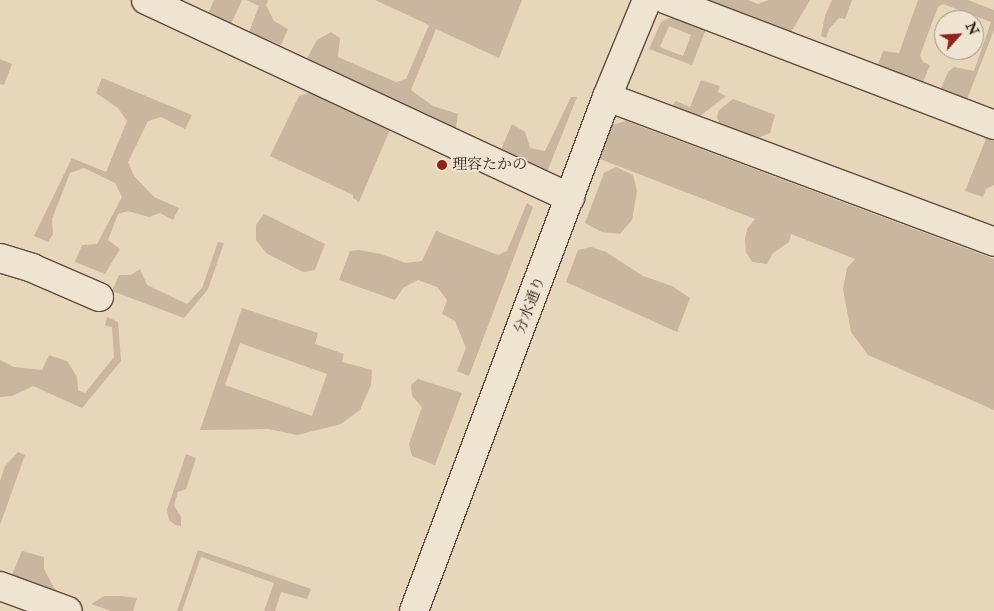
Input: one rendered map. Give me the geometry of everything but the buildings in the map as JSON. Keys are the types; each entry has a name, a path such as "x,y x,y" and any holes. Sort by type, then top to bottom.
{"street":[{"path":"146,0 570,198"},
{"path":"650,1 994,125"},
{"name":"分水通り","path":"414,611 607,96 650,1"},
{"path":"607,96 994,242"},
{"path":"0,258 32,268 99,297"},
{"path":"0,586 68,611"}],"shaded area":[{"path":"214,0 242,0 231,24 208,14"},
{"path":"246,0 268,0 266,5 274,21 288,29 281,45 249,32 259,6"},
{"path":"375,0 522,0 499,58 436,29 411,90 433,106 458,114 456,128 306,60 317,40 331,32 340,38 338,57 396,82 406,79 429,25"},
{"path":"698,0 748,0 758,4 769,0 810,0 790,34"},
{"path":"832,0 852,0 845,19 839,18 829,29 826,38 821,36 825,16"},
{"path":"918,0 968,0 994,10 994,30 984,56 984,42 991,22 984,19 984,10 959,10 943,4 937,10 934,10 934,18 920,55 923,62 930,65 921,87 876,70 883,51 899,53"},
{"path":"673,16 706,29 692,65 649,49 661,22","holes":["669,26 691,35 683,56 660,47"]},
{"path":"0,59 12,64 4,85 0,84"},
{"path":"978,60 982,60 966,102 939,93 948,72 954,67 974,71"},
{"path":"102,78 192,115 185,129 161,117 148,121 128,162 134,176 154,197 179,208 173,220 160,213 149,217 128,211 118,214 108,240 120,249 105,274 75,262 82,245 97,244 122,197 115,183 84,168 70,173 52,219 53,234 48,242 34,236 72,158 106,172 127,121 118,108 96,93"},
{"path":"701,80 720,86 718,92 726,96 700,116 672,106 676,101 690,107"},
{"path":"315,93 392,125 359,202 353,198 353,195 270,156 299,96"},
{"path":"571,97 577,97 547,172 540,174 499,154 512,124 525,132 530,148 545,151"},
{"path":"733,99 775,115 770,133 758,138 721,126 717,118 718,111"},
{"path":"626,121 994,259 994,410 868,355 851,332 843,289 847,268 855,259 791,234 789,242 773,253 767,264 752,262 746,252 745,239 747,229 755,219 600,159 612,125"},
{"path":"987,136 994,139 994,185 986,189 983,197 965,191"},
{"path":"616,167 633,175 637,191 632,220 620,234 602,232 585,223 604,173"},
{"path":"527,203 533,207 469,376 457,371 466,348 455,321 442,314 447,300 437,287 418,280 403,288 395,300 339,280 350,251 359,250 381,254 406,263 422,261 436,231 498,255 507,251"},
{"path":"264,214 325,244 315,270 303,272 266,253 256,240 256,225"},
{"path":"218,242 224,243 208,289 184,318 112,291 119,275 131,275 140,269 147,285 187,304 202,288"},
{"path":"591,247 606,252 643,276 672,286 690,298 677,332 566,282 578,250"},
{"path":"242,308 318,333 315,344 344,354 342,362 372,370 371,385 360,410 341,424 297,435 268,429 200,430","holes":["240,343 327,374 312,416 225,385"]},
{"path":"107,317 118,322 121,361 82,408 33,386 12,396 0,397 0,360 14,367 42,370 49,355 67,361 77,377 78,390 85,393 114,357 112,327 105,326"},
{"path":"418,379 462,393 435,465 412,456 409,444 422,407 412,396 411,385"},
{"path":"18,452 25,455 0,525 0,481 5,466"},
{"path":"186,454 196,458 186,489 178,492 174,505 181,517 181,526 175,525 169,520 167,510"},
{"path":"198,550 311,589 307,599 281,592 275,611 264,611 274,583 201,557 182,611 177,611"},
{"path":"22,551 44,557 44,569 54,588 62,595 11,577"},
{"path":"104,596 137,598 133,611 111,611 91,604"}],"place":[{"name":"理容たかの","path":"442,165"}]}
